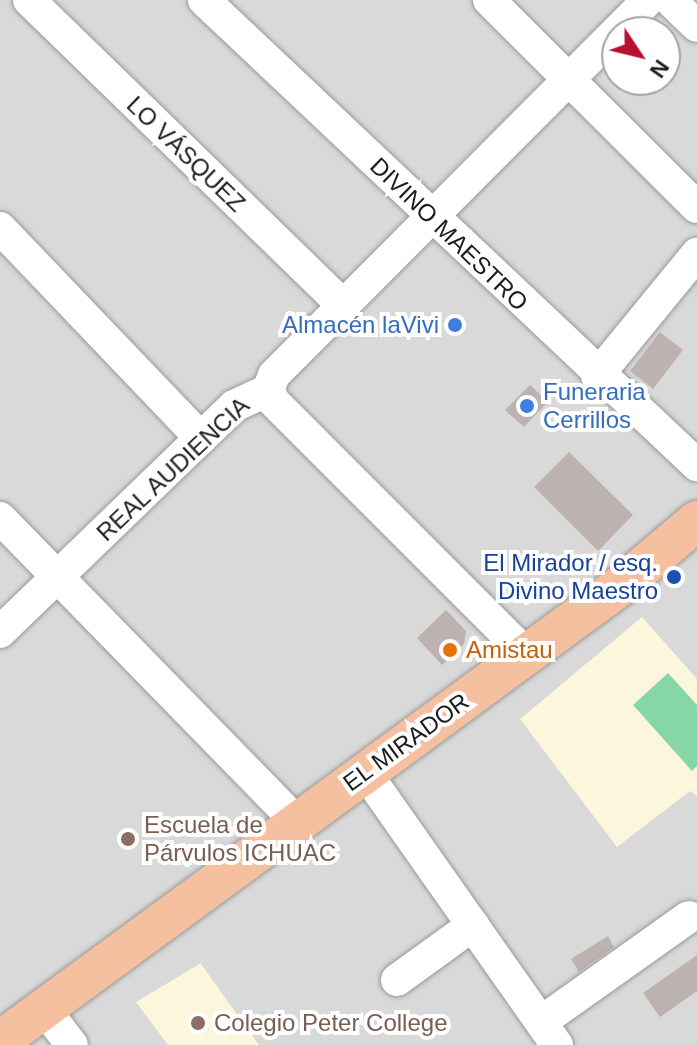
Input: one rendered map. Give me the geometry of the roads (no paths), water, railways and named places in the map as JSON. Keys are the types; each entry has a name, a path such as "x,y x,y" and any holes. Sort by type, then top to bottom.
{"main road":[{"name":"EL MIRADOR","path":"4,1032 45,1010 620,586 696,546"}],"street":[{"name":"LO VÁSQUEZ","path":"29,0 344,306"},
{"name":"DIVINO MAESTRO","path":"204,0 597,376 697,465"},
{"path":"489,0 697,207"},
{"name":"REAL AUDIENCIA","path":"0,632 241,399 268,390 274,375 433,219 648,0"},
{"path":"670,0 697,26"},
{"path":"0,228 201,438"},
{"path":"597,376 697,254"},
{"path":"268,390 274,402 526,654"},
{"path":"0,518 297,822"},
{"path":"365,772 549,1034 689,917"},
{"path":"397,980 473,925"},
{"path":"45,1010 72,1045"}],"place":[{"name":"Almacén laVivi","path":"455,325"},
{"name":"Funeraria Cerrillos","path":"527,406"},
{"name":"El Mirador / esq. Divino Maestro","path":"674,577"},
{"name":"Amistau","path":"450,650"},
{"name":"Escuela de Párvulos ICHUAC","path":"128,839"},
{"name":"Colegio Peter College","path":"198,1023"}]}
